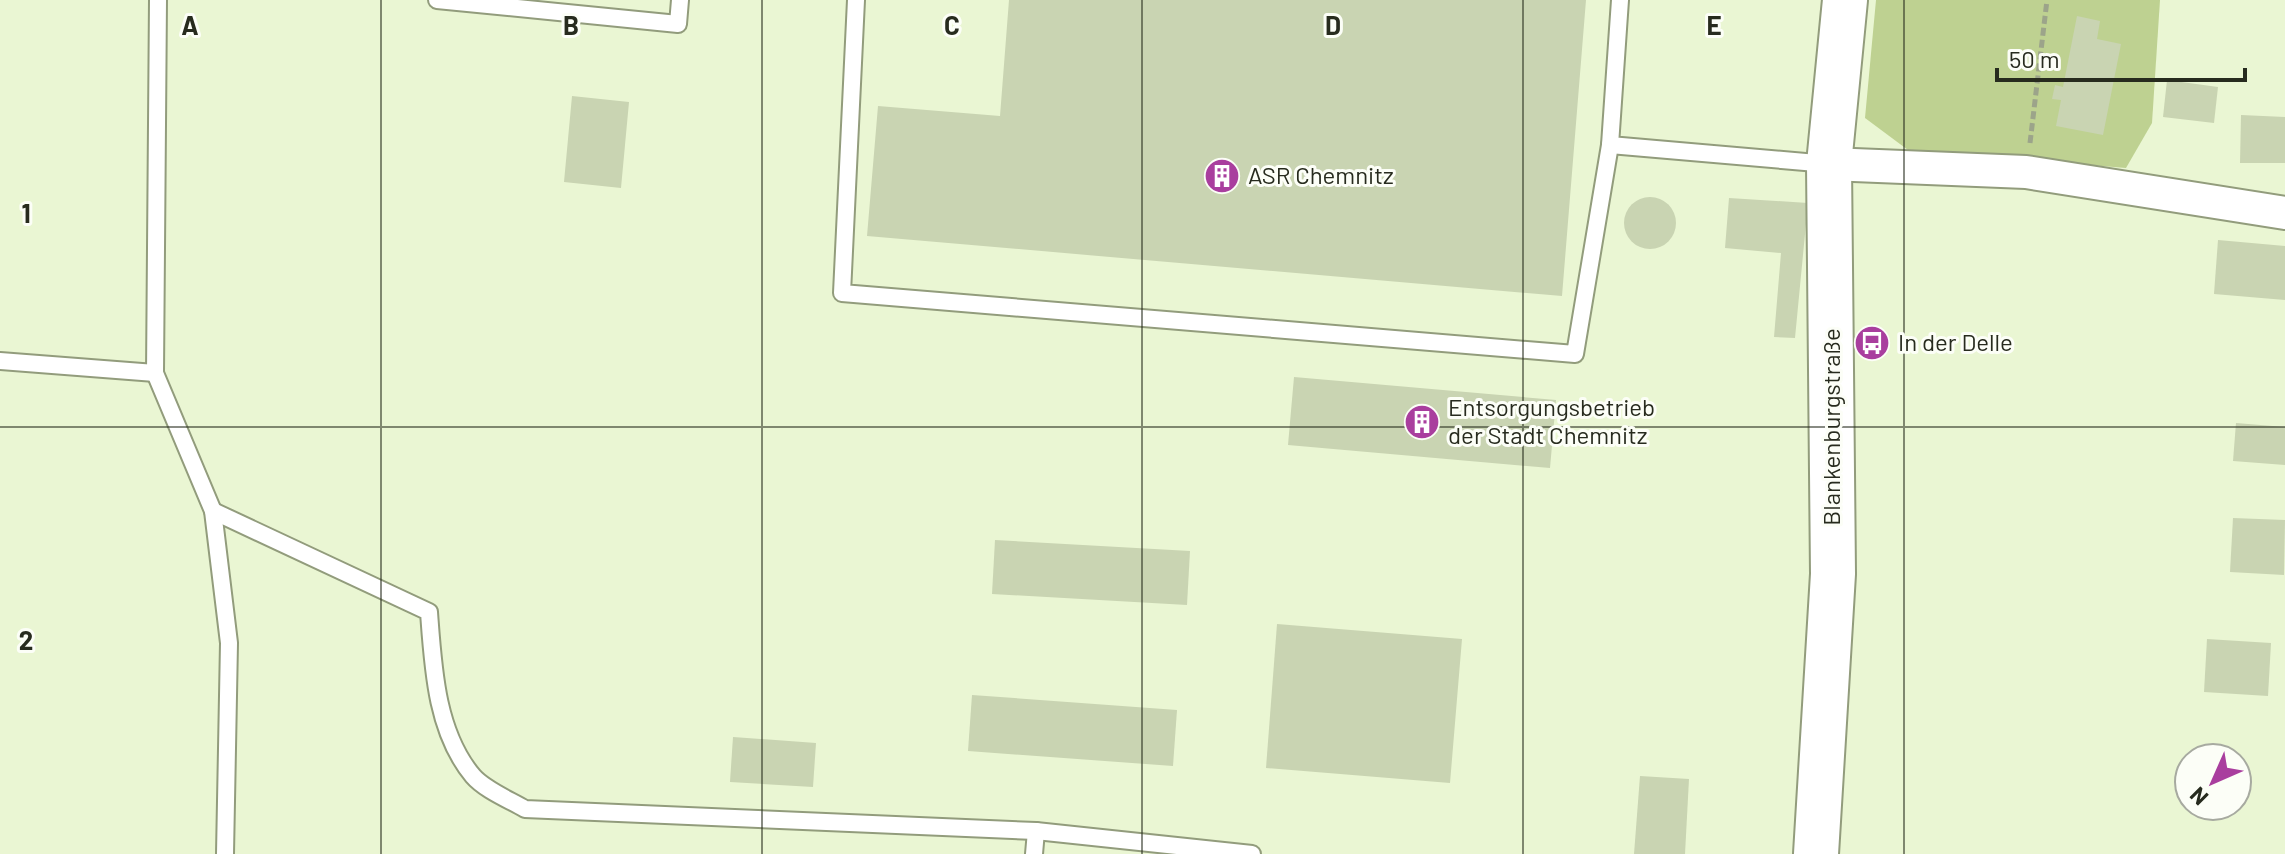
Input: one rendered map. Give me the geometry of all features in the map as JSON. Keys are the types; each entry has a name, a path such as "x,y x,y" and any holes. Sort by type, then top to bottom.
{"main road":[{"name":"Blankenburgstraße","path":"1816,854 1833,574 1829,164 1845,0"}],"street":[{"path":"1829,164 2026,172 2285,213"}],"lane":[{"path":"158,0 155,373 213,511 229,643 225,854"},
{"path":"437,0 678,24 680,0"},
{"path":"856,0 842,293 1575,354 1610,145 1620,0"},
{"path":"1610,145 1829,164"},
{"path":"0,361 155,373"},
{"path":"213,511 429,612 433,671 447,729 474,777 525,809 1036,831 1252,854"},
{"path":"1034,854 1036,831"}],"path":[{"path":"2026,172 2047,0"}],"green space":[{"path":"1876,0 2160,0 2152,123 2126,168 1908,150 1865,118"}],"building":[{"name":"ASR Chemnitz","path":"1009,0 1586,0 1562,296 867,236 878,106 1000,116"},
{"path":"2077,16 2100,21 2097,39 2121,44 2103,135 2056,126 2061,100 2052,99 2055,85 2063,87"},
{"path":"2167,80 2218,87 2214,123 2163,117"},
{"path":"572,96 629,102 621,188 564,182"},
{"path":"2241,115 2285,117 2285,163 2240,163"},
{"path":"1650,197 1668,205 1676,223 1668,241 1650,249 1632,241 1624,223 1632,205"},
{"path":"1729,198 1808,203 1795,338 1774,337 1781,253 1725,248"},
{"path":"2218,240 2285,246 2285,300 2214,294"},
{"name":"Entsorgungsbetrieb der Stadt Chemnitz","path":"1294,377 1556,400 1550,468 1288,445"},
{"path":"2236,423 2285,427 2285,465 2233,461"},
{"path":"2233,518 2285,520 2284,575 2230,572"},
{"path":"995,540 1190,551 1187,605 992,594"},
{"path":"1277,624 1462,639 1450,783 1266,768"},
{"path":"2207,639 2271,643 2268,696 2204,692"},
{"path":"972,695 1177,710 1173,766 968,751"},
{"path":"733,737 816,743 813,787 730,782"},
{"path":"1640,776 1689,779 1685,854 1634,854"}],"place":[{"name":"ASR Chemnitz","path":"1222,176"},
{"name":"In der Delle","path":"1872,343"},
{"name":"Entsorgungsbetrieb der Stadt Chemnitz","path":"1422,422"}]}
